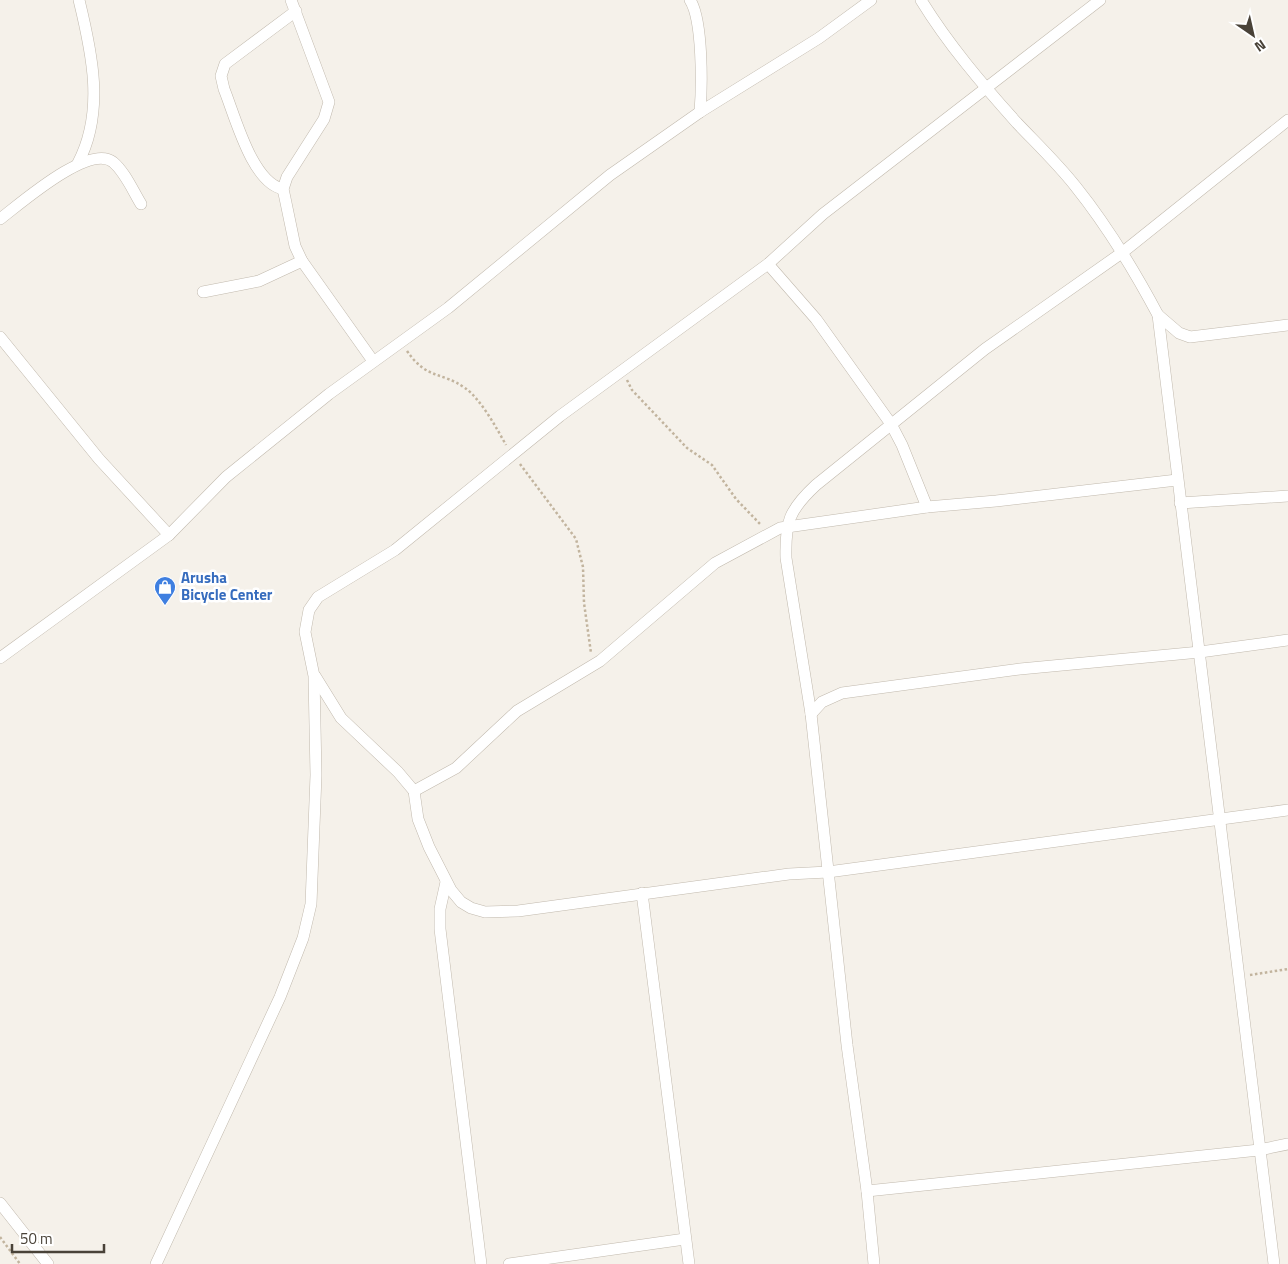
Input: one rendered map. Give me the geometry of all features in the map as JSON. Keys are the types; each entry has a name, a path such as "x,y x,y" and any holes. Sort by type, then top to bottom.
{"street":[{"path":"78,163 88,144 94,94 91,54 79,0"},
{"path":"291,0 327,92 329,102 324,118 287,177 283,189 289,224 302,261 373,361"},
{"path":"690,0 697,27 702,87 700,112"},
{"path":"0,658 169,534 226,477 373,361 462,297 610,175 700,112 819,38 870,0"},
{"path":"921,0 959,54 986,88 1070,180 1123,252 1158,315 1179,333 1190,337 1288,325"},
{"path":"156,1264 280,997 304,938 311,904 314,846 316,714 314,676 305,632 312,603 336,585 384,558 513,456 560,416 768,264 823,214 1100,0"},
{"path":"283,189 276,188 255,167 224,89 221,76 225,64 296,11"},
{"path":"874,1264 867,1191 847,1045 811,714 786,558 786,526 792,511 802,498 891,424 1013,327 1123,252 1288,120"},
{"path":"0,220 78,163 104,158 113,162 142,204"},
{"path":"203,292 259,280 302,261"},
{"path":"768,264 832,341 891,424 902,445 927,507"},
{"path":"1158,315 1274,1264"},
{"path":"0,337 99,459 169,534"},
{"path":"414,791 456,768 517,710 600,661 715,563 769,533 786,526 927,507 1177,480"},
{"path":"1180,503 1288,496"},
{"path":"811,714 822,702 842,693 1020,669 1200,652 1288,640"},
{"path":"314,676 341,718 398,772 414,791 423,834 446,882 461,902 485,912 562,906 642,893 789,874 828,872 1288,810"},
{"path":"446,882 440,909 440,929 481,1264"},
{"path":"642,893 689,1264"},
{"path":"867,1191 1260,1150 1288,1144"},
{"path":"0,1203 48,1264"},
{"path":"509,1264 686,1239"}],"path":[{"path":"401,342 421,369 458,383 468,390 513,456 549,500 576,539 583,567 584,603 591,652 600,661"},
{"path":"626,366 627,378 632,390 687,448 712,465 739,504 769,533"},
{"path":"1239,976 1288,969"},
{"path":"0,1237 20,1264"}],"place":[{"name":"Arusha Bicycle Center","path":"165,606"}]}
